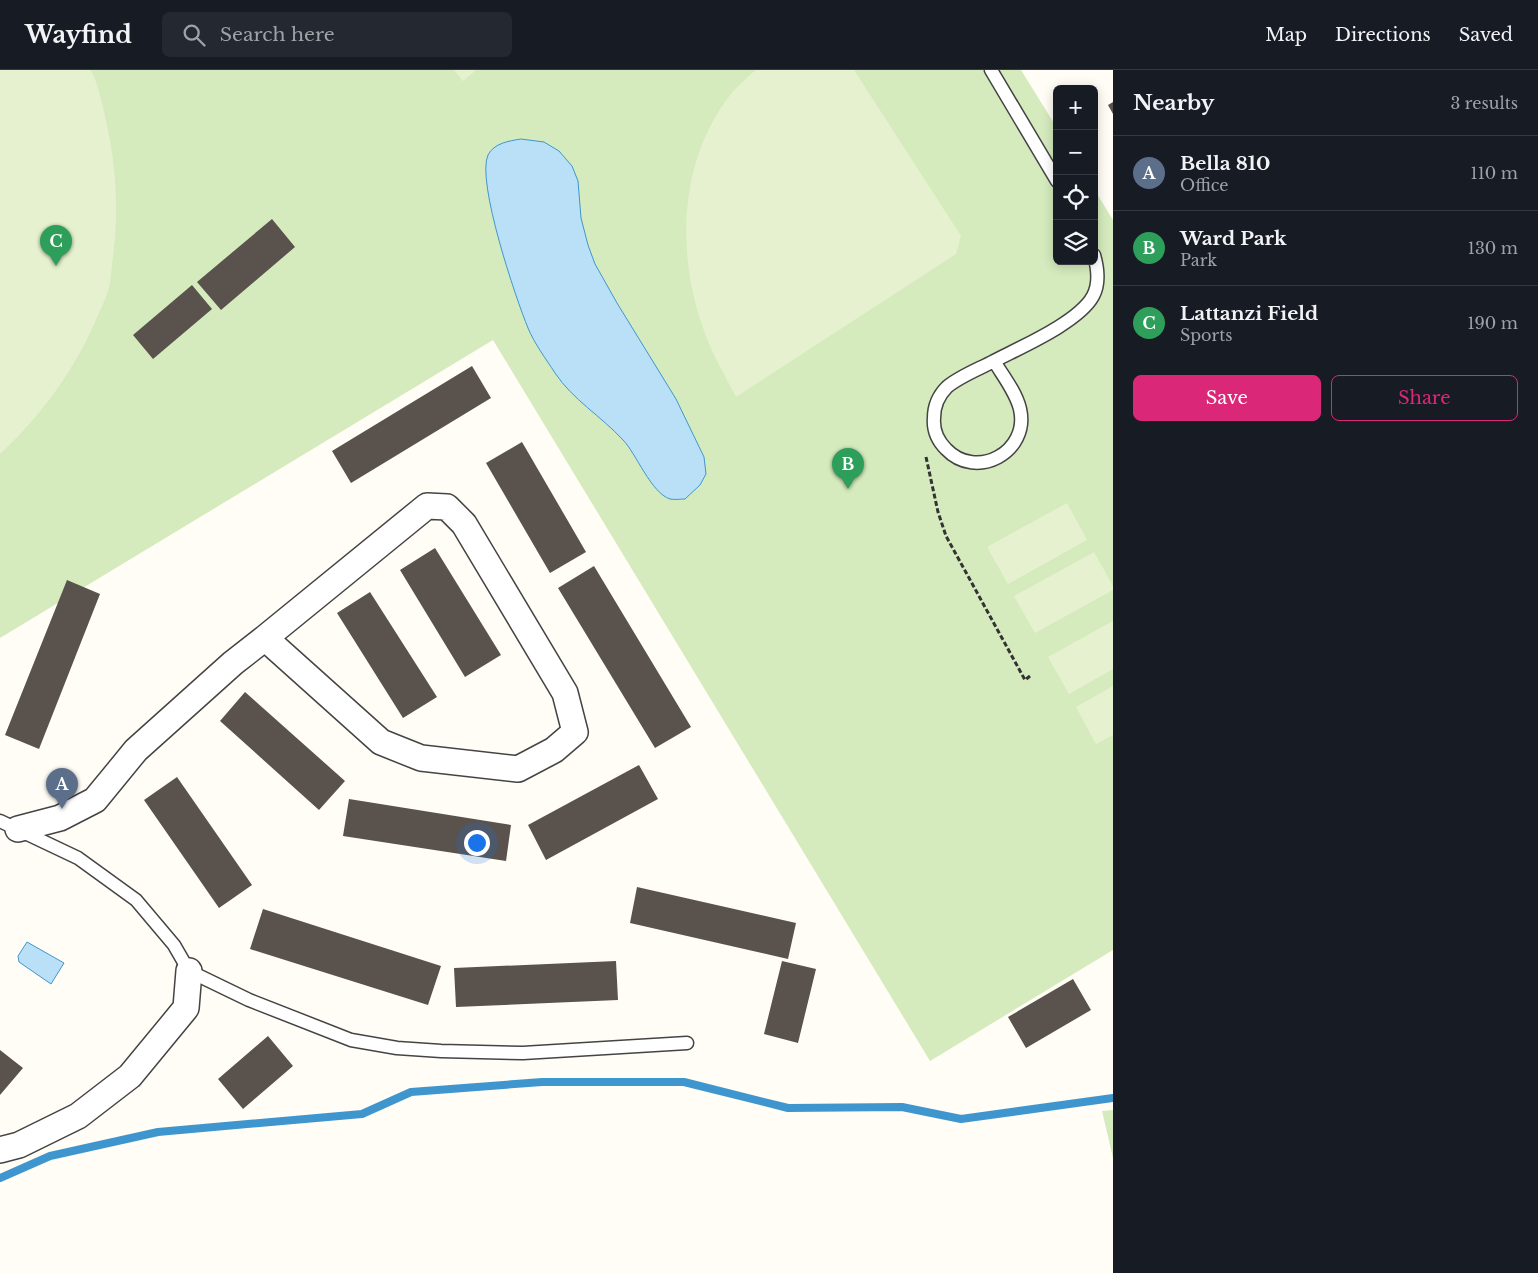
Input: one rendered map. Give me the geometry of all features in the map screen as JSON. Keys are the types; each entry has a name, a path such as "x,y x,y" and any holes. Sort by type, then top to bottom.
{"street":[{"path":"9,825 60,818 95,800 136,750 233,663 427,506 447,507 464,524 565,693 575,732 554,750 518,769 421,758 381,742 265,638"},
{"path":"0,1150 19,1144 78,1116 130,1076 186,1008 190,971"}],"lane":[{"path":"991,70 1053,175"},
{"path":"994,361 1020,408 1019,434 1005,454 994,460 970,463 959,459 949,452 941,444 935,433 933,422 934,410 938,398 946,388 957,380 1052,331 1082,309 1092,296 1097,284 1097,265"},
{"path":"9,825 78,858 136,900 174,945 190,971 249,1000 351,1040 397,1048 523,1053 687,1043"}],"path":[{"path":"941,444 925,453 941,525 957,558 1025,680 1030,676"}],"green space":[{"path":"0,70 1021,70 1053,122 1053,265 1098,265 1098,196 1113,220 1113,950 930,1061 493,340 0,638"},
{"path":"0,70 91,70 100,95 113,157 116,192 116,228 110,284 89,335 68,372 44,407 0,454"},
{"path":"454,70 476,70 463,81"},
{"path":"756,70 854,70 961,236 956,254 736,397 709,344 702,325 688,266 686,235 693,175 701,146 714,119 734,91"},
{"path":"1067,503 1087,540 1008,584 987,547"},
{"path":"1094,552 1113,586 1113,590 1035,633 1014,596"},
{"path":"1113,621 1113,669 1069,694 1048,657"},
{"path":"1113,686 1113,735 1096,744 1076,707"},
{"path":"1113,1110 1113,1158 1102,1111"}],"water":[{"path":"521,139 544,142 559,151 572,166 578,181 581,218 595,264 676,399 704,457 706,474 700,485 685,499 670,499 656,489 623,440 562,383 531,334 522,313 499,240 492,214 486,169 488,155 494,148 502,143"},
{"path":"27,942 64,963 51,984 19,962 18,956"}],"building":[{"path":"1113,102 1113,114 1108,105"},
{"path":"272,219 295,247 221,310 197,282"},
{"path":"192,285 212,309 153,359 133,335"},
{"path":"472,366 491,398 351,483 332,451"},
{"path":"522,442 586,552 550,573 486,463"},
{"path":"435,548 501,655 465,677 400,570"},
{"path":"594,566 691,727 655,748 558,588"},
{"path":"67,580 100,594 39,749 5,735"},
{"path":"370,592 437,697 403,718 337,613"},
{"path":"245,692 345,781 319,810 220,721"},
{"path":"639,765 658,799 546,860 528,825"},
{"path":"177,777 252,885 219,908 144,800"},
{"path":"349,799 511,825 506,861 343,836"},
{"path":"637,887 796,923 788,959 630,923"},
{"path":"263,909 441,966 428,1005 250,949"},
{"path":"616,961 618,1000 456,1007 454,968"},
{"path":"782,961 816,969 798,1043 764,1034"},
{"path":"1073,979 1091,1010 1026,1048 1008,1017"},
{"path":"268,1036 293,1066 243,1109 218,1079"},
{"path":"0,1050 23,1068 0,1095"}],"waterway":[{"path":"0,1178 50,1156 158,1132 362,1114 411,1092 542,1082 684,1082 788,1108 902,1107 961,1119 1113,1098"}],"place":[{"name":"Lattanzi Field","path":"56,266"},
{"name":"Ward Park","path":"848,489"},
{"name":"Bella 810","path":"62,809"}]}
